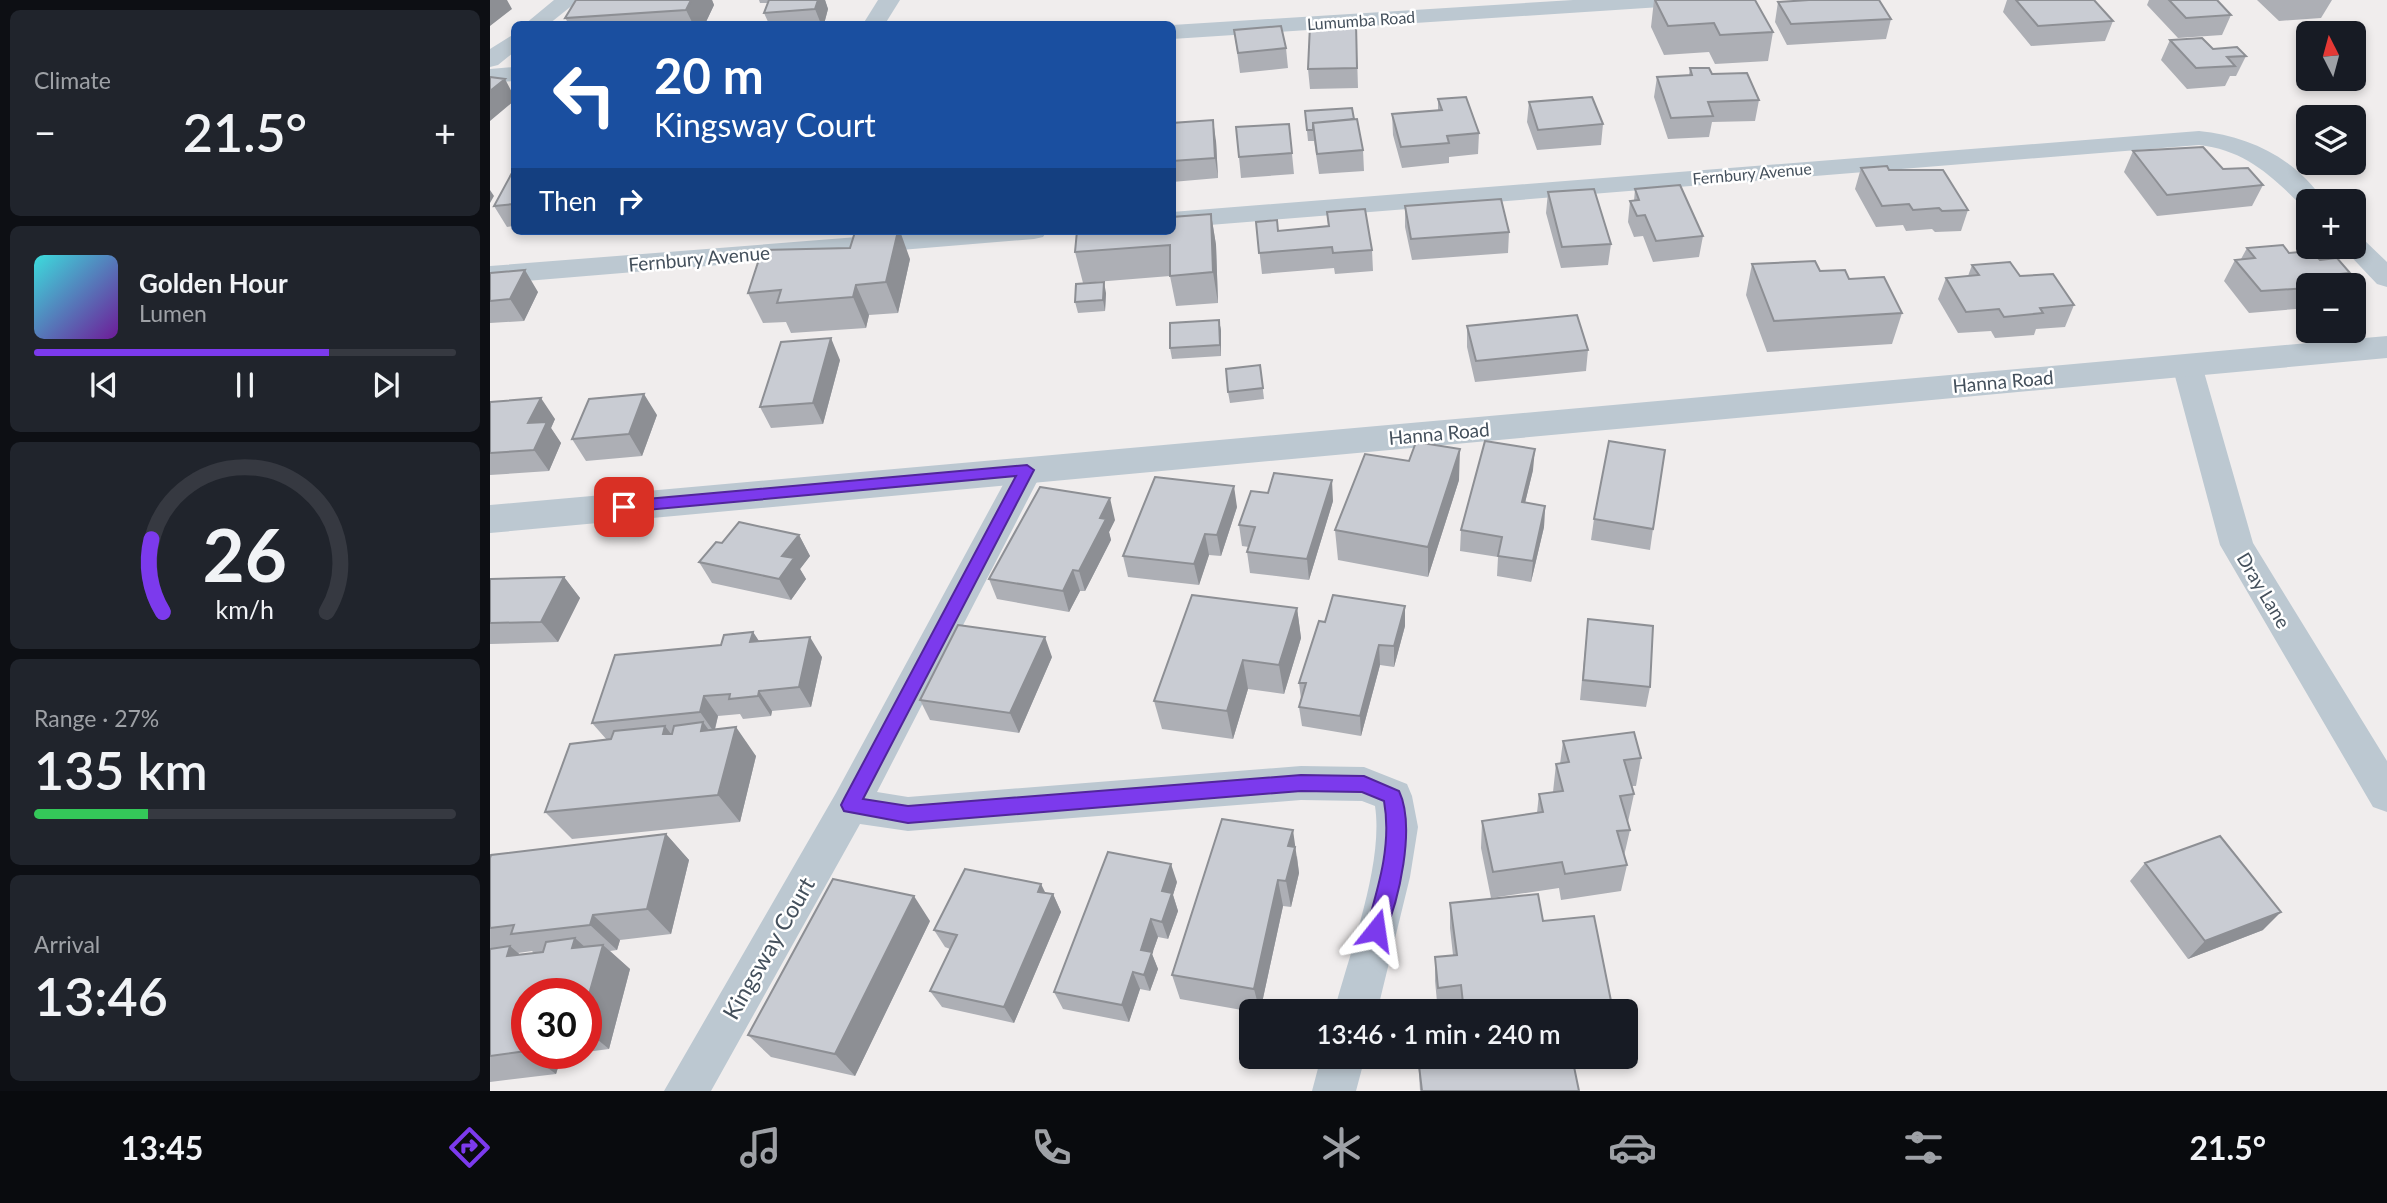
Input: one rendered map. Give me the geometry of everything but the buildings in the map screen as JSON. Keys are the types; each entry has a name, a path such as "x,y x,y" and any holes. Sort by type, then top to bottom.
{"street":[{"path":"540,21 568,0"},
{"path":"876,21 889,0"},
{"path":"1262,27 1276,0"},
{"name":"Lumumba Road","path":"1176,32 1676,0"},
{"path":"490,60 511,43"},
{"path":"490,76 511,75"},
{"name":"Fernbury Avenue","path":"1176,220 2199,138 2234,142 2264,156 2298,189"},
{"name":"Fernbury Avenue","path":"490,275 939,235"},
{"path":"2366,257 2387,278"},
{"name":"Hanna Road","path":"490,519 2387,346"},
{"name":"Dray Lane","path":"2187,365 2237,545 2387,795"},
{"name":"Kingsway Court","path":"686,1091 850,805 1027,470"},
{"path":"850,805 908,814 1301,783 1364,784 1393,796 1398,827 1390,877 1358,999"},
{"path":"1334,1091 1340,1069"}],"route":[{"path":"624,507 1027,470 850,805 908,814 1301,783 1364,784 1393,796 1398,827 1390,877 1376,930"}]}
